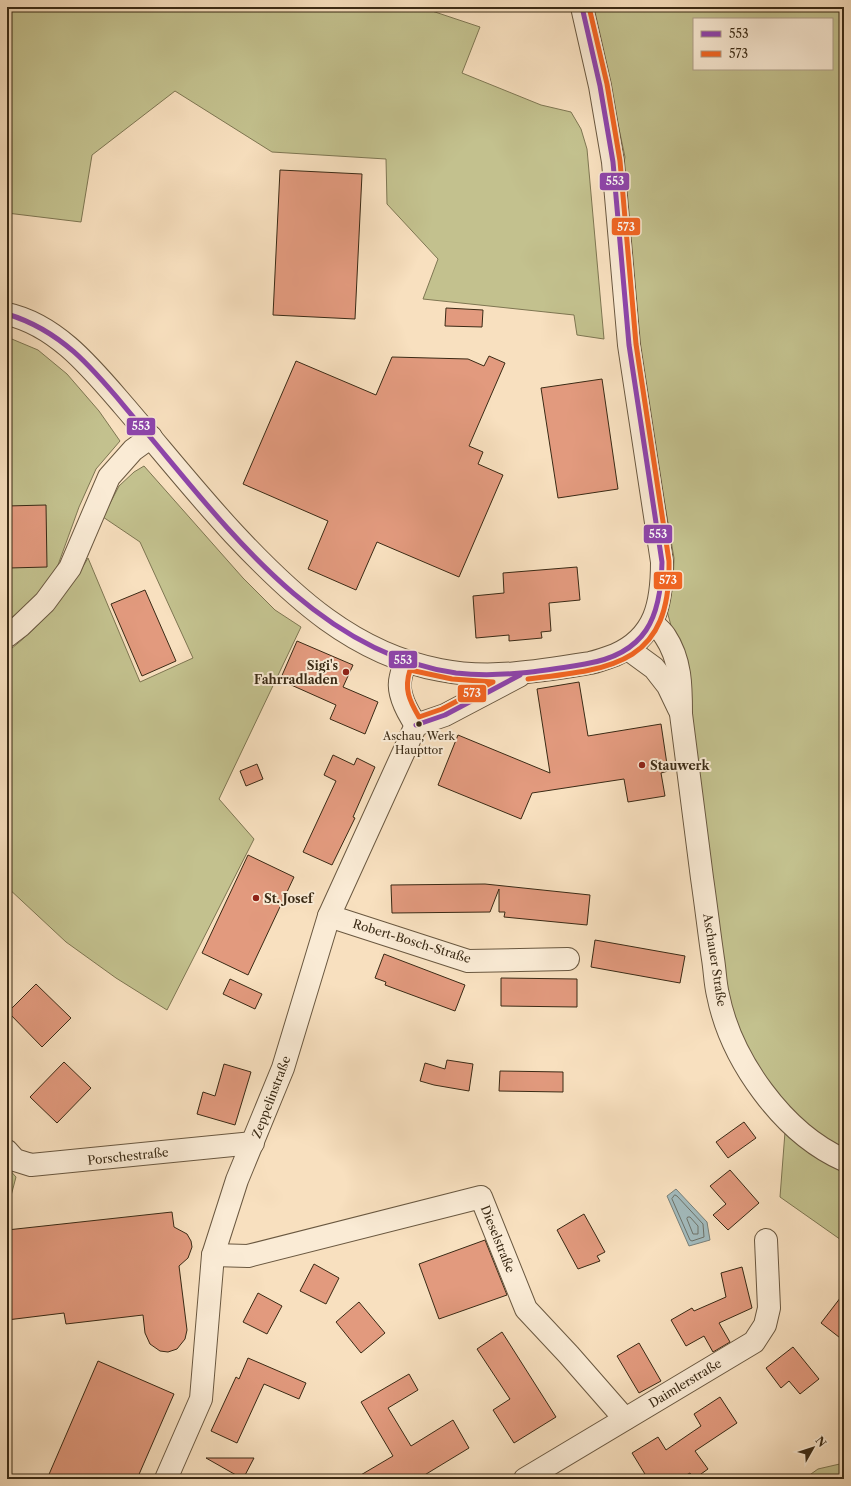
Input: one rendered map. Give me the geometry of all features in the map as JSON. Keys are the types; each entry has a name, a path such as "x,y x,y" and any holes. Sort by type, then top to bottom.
{"street":[{"path":"7,314 17,316 46,331 72,350 94,370 201,498 249,550 290,591 324,619 354,638 405,662 441,671 483,675 526,672 599,661 628,649 642,638 652,623 658,604 662,583 662,562 629,344 613,162 600,86 582,7"},
{"path":"7,636 20,626 45,602 70,568 109,477 133,450 151,437"},
{"name":"Aschauer Straße","path":"652,623 665,635 677,661 681,684 681,714 718,995 725,1021 734,1044 746,1065 778,1111 813,1143 844,1160"},
{"name":"Aschauer Straße","path":"628,649 654,668 668,686 681,714"},
{"path":"405,662 400,682 402,698 407,711 416,725 445,714 526,672"},
{"name":"Zeppelinstraße","path":"166,1479 201,1399 213,1255 238,1180 283,1068 329,916 416,725"},
{"name":"Robert-Bosch-Straße","path":"329,916 468,961 568,959"},
{"name":"Porschestraße","path":"7,1151 15,1160 31,1165 253,1143"},
{"name":"Dieselstraße","path":"213,1255 248,1256 481,1197 526,1309 625,1419"},
{"name":"Daimlerstraße","path":"525,1479 754,1342 764,1325 769,1308 766,1240"}],"shaded area":[{"path":"7,7 420,7 480,27 462,73 541,105 571,112 581,129 587,149 604,339 577,335 574,315 423,299 438,259 387,204 386,159 272,152 175,91 92,155 81,222 7,213"},
{"path":"593,7 844,7 844,1153 839,1151 770,1091 732,1023 680,658 667,611 673,586 674,558 638,348 622,175 625,157"},
{"path":"7,337 38,350 67,374 99,411 120,441 96,469 79,507 58,565 40,594 10,619 7,612"},
{"path":"144,466 243,578 275,610 301,627 219,799 254,839 167,1010 116,978 66,942 7,887 7,652 20,642 52,609 71,585 88,558 140,682 193,658 140,542 103,517 119,486 134,472"},
{"path":"785,1132 820,1159 844,1172 844,1242 780,1197"},
{"path":"7,1167 16,1177 7,1211"},
{"path":"844,1463 844,1479 804,1479 818,1469"}],"water":[{"path":"676,1189 707,1222 710,1240 689,1246 667,1196"}],"building":[{"path":"280,170 362,174 355,319 273,315"},
{"path":"446,308 483,310 482,327 445,326"},
{"path":"489,356 505,363 469,446 483,452 478,464 503,475 459,577 377,542 356,590 308,569 328,521 243,484 296,361 376,395 392,357 468,359 484,366"},
{"path":"602,379 618,489 558,498 541,388"},
{"path":"46,505 47,567 9,568 7,506"},
{"path":"577,567 580,600 549,603 551,631 541,632 542,638 509,641 509,635 476,638 473,596 504,593 503,573"},
{"path":"145,590 176,661 142,676 111,604"},
{"path":"297,641 353,665 343,687 378,702 365,734 330,719 336,705 280,680"},
{"path":"579,682 588,736 661,724 668,771 661,773 665,796 628,802 624,779 532,793 521,819 438,785 458,735 550,773 537,689"},
{"path":"333,755 354,765 357,758 375,767 353,817 355,818 332,865 303,852 336,781 324,775"},
{"path":"257,764 263,779 246,786 240,771"},
{"name":"St. Josef","path":"248,855 294,877 248,975 202,953"},
{"path":"485,884 590,895 587,925 504,917 505,912 499,912 499,889 490,912 392,913 391,885"},
{"path":"595,940 685,956 680,983 591,967"},
{"path":"384,954 465,985 455,1011 385,985 386,982 375,978"},
{"path":"501,978 577,979 577,1007 501,1006"},
{"path":"230,979 262,994 255,1009 223,994"},
{"path":"36,984 71,1018 42,1047 8,1012"},
{"path":"447,1060 473,1064 469,1091 420,1081 425,1063 445,1069"},
{"path":"64,1062 91,1088 57,1123 30,1097"},
{"path":"224,1064 251,1072 235,1125 197,1114 203,1092 215,1096"},
{"path":"500,1071 563,1072 563,1092 499,1091"},
{"path":"744,1122 756,1138 728,1158 716,1142"},
{"path":"730,1170 759,1203 728,1230 713,1215 726,1204 710,1186"},
{"path":"172,1212 174,1227 187,1234 191,1241 192,1247 188,1258 179,1266 187,1330 185,1339 177,1349 168,1352 160,1351 150,1344 145,1333 143,1315 66,1324 64,1313 7,1320 7,1230"},
{"path":"584,1214 605,1252 597,1256 600,1261 578,1269 557,1230"},
{"path":"485,1240 507,1295 439,1319 419,1264"},
{"path":"314,1264 339,1278 326,1304 300,1291"},
{"path":"742,1267 752,1308 719,1323 730,1342 713,1352 704,1336 686,1346 671,1320 692,1308 694,1311 726,1297 721,1273"},
{"path":"258,1293 282,1306 267,1334 243,1322"},
{"path":"844,1293 844,1341 821,1323"},
{"path":"359,1302 385,1333 361,1353 336,1322"},
{"path":"502,1332 556,1417 514,1443 493,1410 510,1399 477,1349"},
{"path":"639,1343 661,1381 639,1393 617,1356"},
{"path":"793,1347 819,1379 800,1394 789,1381 781,1388 766,1368"},
{"path":"248,1358 306,1383 299,1399 264,1384 237,1443 211,1431 236,1377 239,1379"},
{"path":"98,1361 174,1394 137,1479 47,1479"},
{"path":"409,1374 418,1390 388,1408 411,1446 453,1420 469,1448 418,1479 354,1479 393,1456 361,1402"},
{"path":"720,1397 737,1423 695,1451 708,1469 694,1479 690,1473 679,1479 648,1479 632,1453 658,1437 666,1450 701,1426 694,1414"},
{"path":"206,1458 254,1458 243,1479"}],"transit line":[{"name":"553","path":"7,314 28,322 47,332 79,356 107,386 201,498 274,576 315,610 358,639 405,660 456,673 488,675 521,673 585,664 606,659 623,652 636,642 646,630 653,616 658,600 662,562 629,345 613,162 600,86 582,7"},
{"name":"573","path":"528,679 586,671 610,664 631,655 648,641 660,621 667,595 669,561 636,344 620,161 607,84 589,7"},
{"name":"573","path":"410,670 452,679 493,682 442,709 419,717 408,694 407,683 410,670"},
{"name":"553","path":"416,725 445,715 520,675"}],"place":[{"name":"Sigi's Fahrradladen","path":"346,672"},
{"name":"Aschau, Werk Haupttor","path":"419,724"},
{"name":"Stauwerk","path":"642,765"},
{"name":"St. Josef","path":"256,898"}]}
